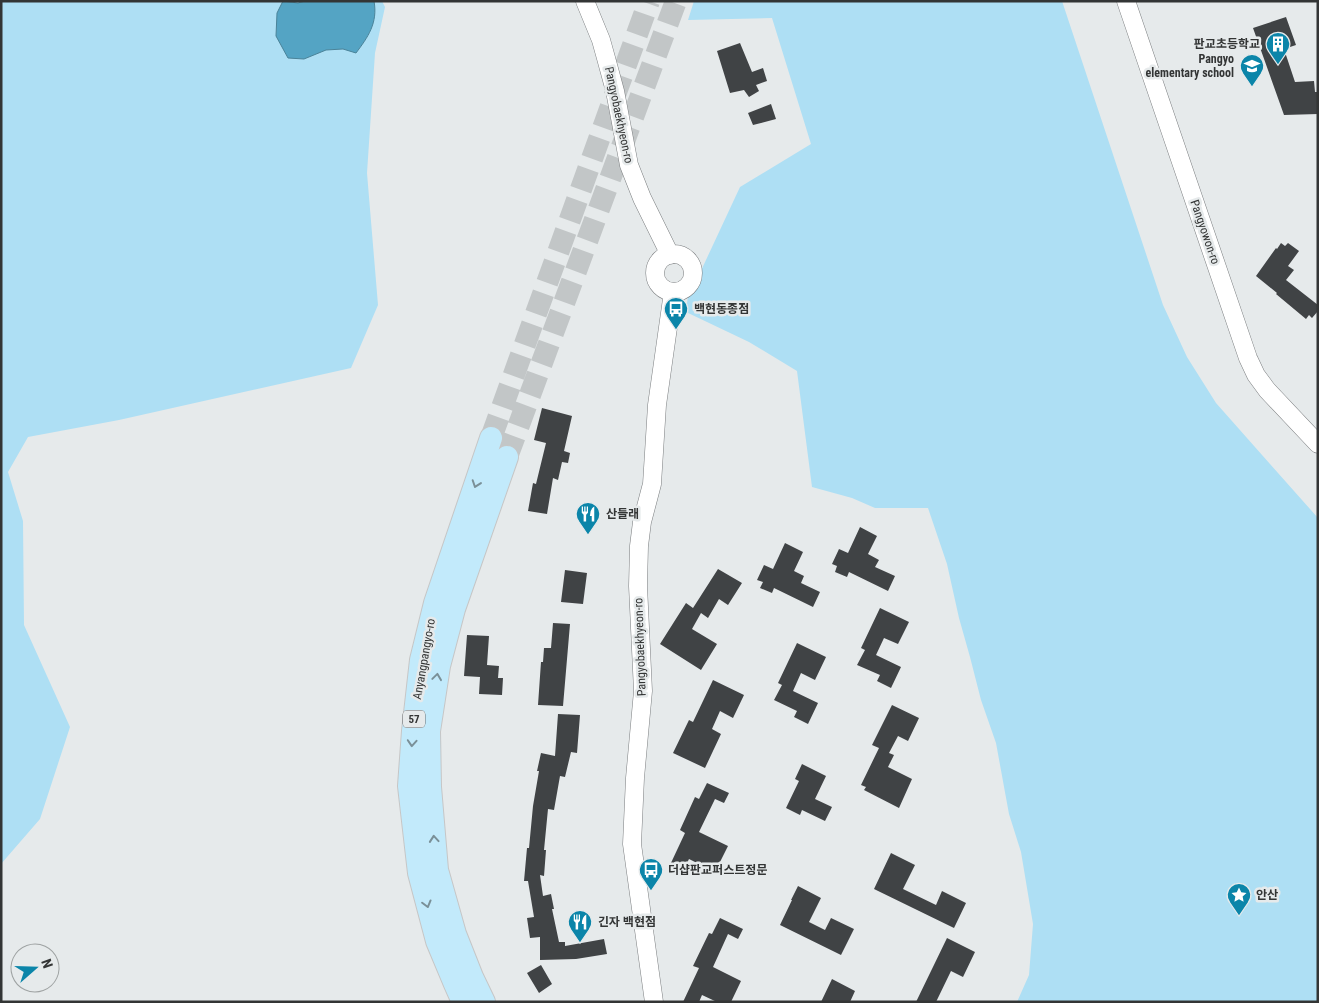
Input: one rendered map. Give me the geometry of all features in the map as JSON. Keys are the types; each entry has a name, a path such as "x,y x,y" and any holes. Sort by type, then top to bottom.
{"main road":[{"name":"Anyangpangyo-ro","path":"463,1002 437,942 419,873 409,786 413,731 422,660 434,603 492,438"},
{"name":"Anyangpangyo-ro","path":"484,1002 455,934 436,870 430,787 429,731 439,666 454,609 507,458"},
{"path":"472,977 501,1002"}],"street":[{"name":"Pangyobaekhyeon-ro","path":"584,1 601,40 606,58 615,91 629,165 642,198 670,255"},
{"name":"Pangyowon-ro","path":"1126,1 1248,358 1256,375 1267,390 1318,444"},
{"path":"670,255 676,255 688,260 693,272 690,284 685,289 673,292 658,285 655,269 660,260 670,255"},
{"name":"Pangyobaekhyeon-ro","path":"654,1002 632,844 635,778 643,691 638,586 639,546 642,522 652,484 657,405 673,292"}],"shaded area":[{"path":"1,1 382,1 385,7 375,53 367,173 378,305 351,368 119,420 28,437 8,472 23,521 24,625 70,727 40,819 1,864"},
{"path":"283,1 298,3 305,1 374,1 375,16 368,35 356,53 343,49 326,50 304,59 288,58 276,36 277,13"},
{"path":"694,1 1062,1 1163,305 1187,357 1216,403 1318,518 1318,1002 1017,1002 1029,975 1033,924 1021,852 1009,814 996,743 981,700 947,564 928,508 875,508 852,498 812,487 797,371 749,342 686,312 688,295 740,187 811,144 772,18 688,20"}],"building":[{"name":"판교초등학교","path":"1286,17 1296,45 1284,49 1295,82 1314,81 1315,92 1318,92 1318,114 1284,115 1253,28"},
{"path":"740,43 752,72 763,68 767,81 756,85 759,91 749,97 744,90 730,93 717,51"},
{"path":"771,104 776,119 753,125 748,113"},
{"path":"1281,243 1285,246 1288,243 1299,251 1288,266 1294,270 1286,280 1318,305 1318,311 1312,318 1309,315 1306,319 1256,276"},
{"path":"542,408 572,416 564,451 570,453 568,463 562,462 558,480 553,478 547,514 528,511 533,483 536,484 546,443 534,440"},
{"path":"860,527 877,536 868,554 879,560 875,567 895,576 888,591 849,572 847,577 835,572 837,566 832,564 839,549 848,553"},
{"path":"785,543 803,552 794,571 804,576 801,583 820,592 813,607 774,588 772,593 760,588 763,582 757,580 764,565 773,569"},
{"path":"718,569 742,583 728,605 719,599 708,618 701,613 692,629 717,644 701,670 660,644 686,603 693,608"},
{"path":"565,570 587,573 583,604 561,602"},
{"path":"880,608 909,622 898,644 884,638 876,655 901,667 891,688 877,681 880,675 857,665 865,650 861,648"},
{"path":"553,623 570,624 563,706 538,705 541,662 543,662 544,648 551,648"},
{"path":"467,635 489,636 487,665 499,666 498,678 503,678 502,695 479,694 480,677 464,676"},
{"path":"797,643 826,657 815,680 801,673 793,691 818,703 808,724 794,717 797,711 774,700 782,685 778,683"},
{"path":"713,680 744,695 733,718 720,711 712,729 721,734 705,768 673,753 689,720 693,722"},
{"path":"892,705 919,718 908,741 898,736 889,753 894,755 888,767 912,779 899,808 864,790 866,787 861,785 879,748 872,745"},
{"path":"558,714 580,715 577,753 571,752 565,777 560,776 554,810 548,809 544,850 546,850 544,876 540,875 543,896 551,894 559,942 565,942 565,946 604,939 607,954 576,959 540,960 540,937 530,938 527,918 534,917 528,881 524,881 539,771 537,771 541,753 555,756"},
{"path":"802,764 826,776 815,799 832,807 825,821 802,810 800,815 786,808 799,781 795,779"},
{"path":"707,783 729,793 724,803 715,799 699,832 728,846 715,872 689,859 683,871 670,865 685,833 680,830 695,797 699,799"},
{"path":"891,853 915,865 903,889 936,905 942,891 966,903 954,928 874,889"},
{"path":"798,886 821,898 809,922 825,930 831,918 854,929 841,955 780,925"},
{"path":"720,918 743,929 738,939 728,934 713,967 741,981 731,1002 717,1002 702,995 699,1002 683,1002 699,968 693,966 709,933 712,934"},
{"path":"947,938 975,952 963,977 951,971 936,1002 916,1002"},
{"path":"541,965 552,984 539,993 527,973"},
{"path":"832,979 855,991 850,1002 821,1002"}],"tunnel":[{"path":"491,438 649,1"},
{"path":"507,457 676,1"}],"place":[{"name":"판교초등학교","path":"1278,65"},
{"name":"Pangyo elementary school","path":"1252,87"},
{"name":"백현동종점","path":"676,330"},
{"name":"산들래","path":"588,535"},
{"name":"더샵판교퍼스트정문","path":"651,891"},
{"name":"안산","path":"1239,916"},
{"name":"긴자 백현점","path":"580,943"}]}
